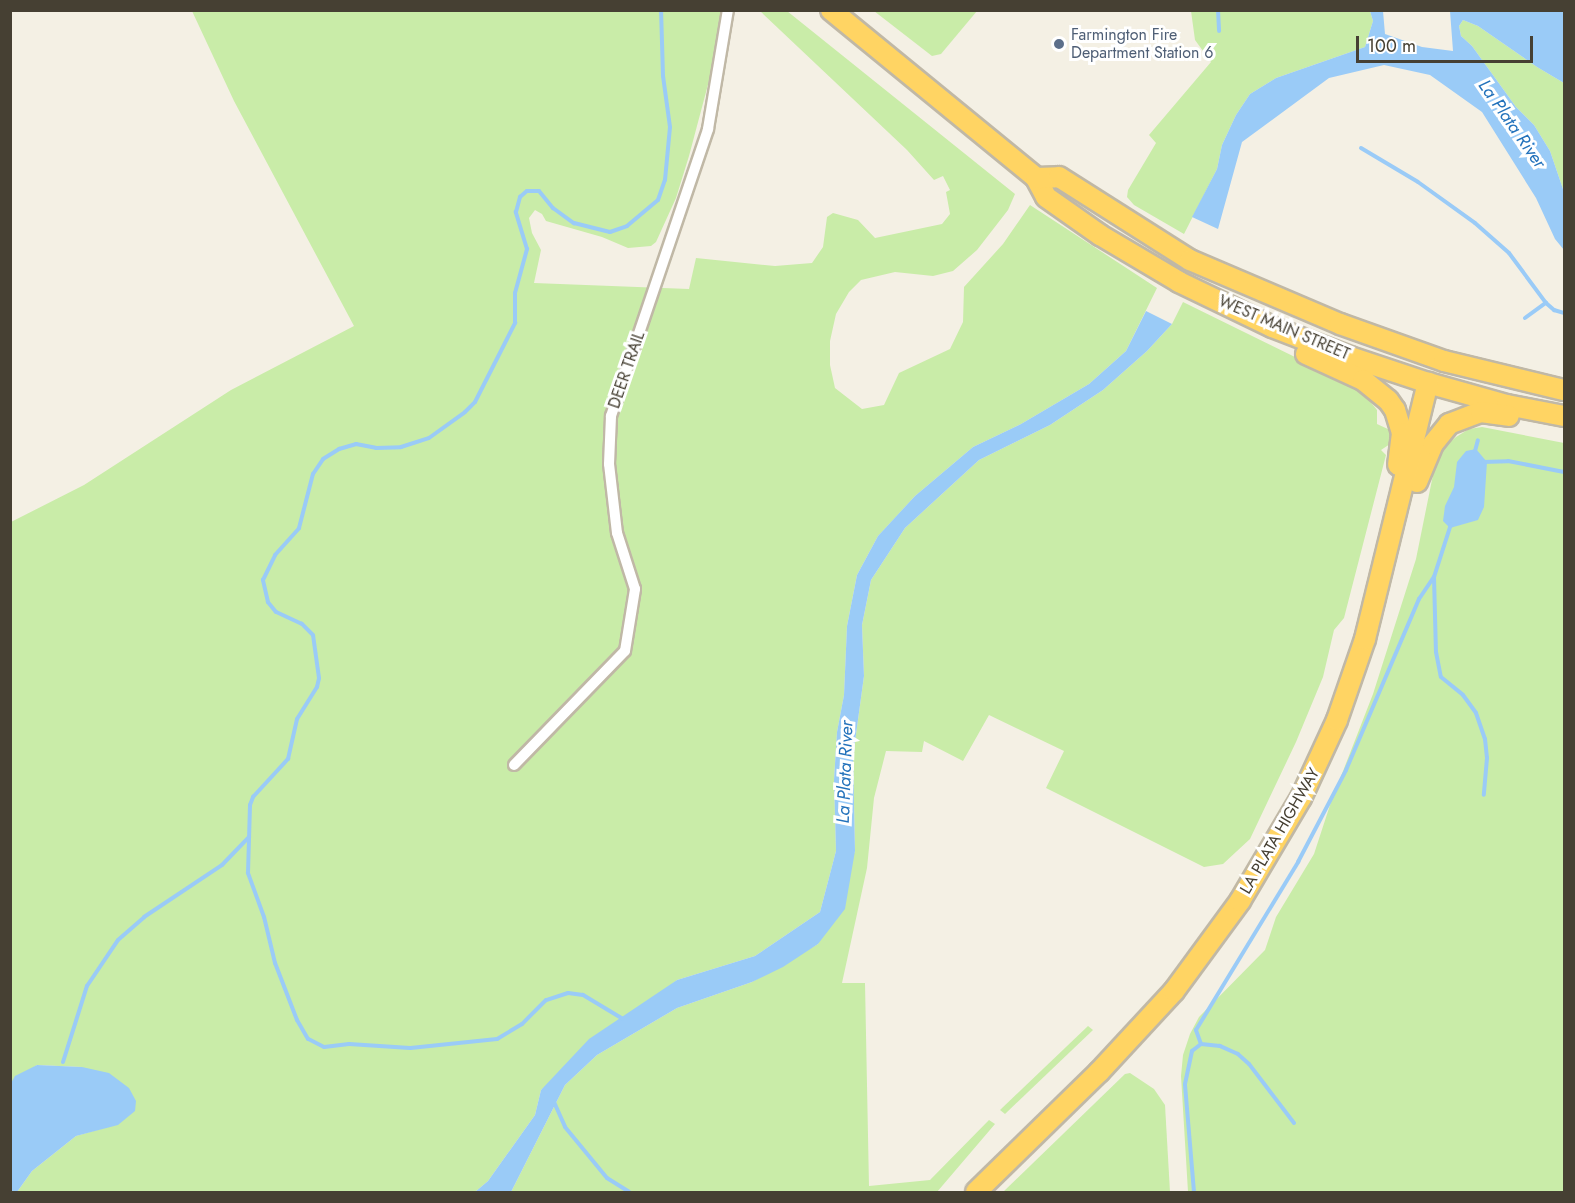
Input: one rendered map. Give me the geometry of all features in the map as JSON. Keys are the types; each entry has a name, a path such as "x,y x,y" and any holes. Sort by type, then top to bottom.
{"highway":[{"name":"WEST MAIN STREET","path":"831,10 1036,178 1046,197 1100,235 1179,282 1307,341 1428,383 1507,405 1564,416"},
{"name":"WEST MAIN STREET","path":"1036,178 1059,177 1190,260 1340,324 1444,361 1564,390"},
{"path":"1211,297 1212,306 1218,312 1364,380 1388,400 1399,422 1402,445 1381,533 1388,554 1404,538 1412,498 1425,459 1449,424 1481,412 1564,425"},
{"path":"1340,324 1362,342 1402,356 1428,383 1455,377 1473,377 1564,397"},
{"name":"LA PLATA HIGHWAY","path":"976,1192 1143,1027 1204,954 1240,901 1301,798 1337,720 1365,639 1388,554 1428,383"}],"street":[{"name":"DEER TRAIL","path":"514,765 625,651 634,589 618,533 609,464 611,416 708,129 728,10"}],"green space":[{"path":"192,11 722,11 714,62 689,156 676,198 656,242 651,246 628,248 602,237 546,221 542,214 535,210 529,218 532,233 541,250 534,283 689,289 696,258 775,266 812,263 823,247 827,217 833,213 858,220 875,238 942,224 950,214 946,192 950,190 943,176 934,180 907,150 760,11 787,11 1015,194 1008,210 977,250 953,271 933,276 895,272 861,280 849,292 836,314 830,341 830,365 835,388 862,409 884,405 899,373 950,349 963,322 964,287 1003,244 1030,205 1157,288 1126,351 1089,384 1021,424 973,447 915,496 878,536 857,575 847,626 844,695 837,732 834,780 836,851 820,912 755,956 677,980 541,1090 535,1115 488,1181 475,1192 17,1192 32,1171 76,1136 118,1124 82,1067 37,1065 11,1083 11,522 84,485 231,390 354,326 234,101"},
{"path":"874,11 977,11 941,54 932,56"},
{"path":"1191,11 1370,11 1373,21 1365,47 1276,78 1250,94 1236,115 1222,145 1217,169 1184,234 1134,205 1127,197 1128,190 1156,143 1149,135 1211,62 1195,40"},
{"path":"1463,20 1478,26 1564,83 1564,192 1550,151 1534,125 1516,107 1472,46 1461,36 1459,26"},
{"path":"1183,302 1360,389 1377,410 1377,424 1390,430 1390,444 1381,450 1386,455 1344,618 1334,630 1323,677 1296,742 1250,839 1223,864 1204,867 1046,788 1064,751 989,715 963,761 924,741 922,752 886,751 874,798 867,868 842,983 865,983 869,1186 930,1180 989,1120 995,1124 937,1192 511,1192 565,1085 597,1055 677,1008 752,982 818,944 855,851 853,756 864,676 862,625 871,580 905,528 979,460 1050,425 1103,390 1147,351 1172,324"},
{"path":"1482,427 1564,443 1564,1192 1188,1192 1181,1076 1183,1055 1190,1034 1199,1017 1265,950 1276,917 1314,854 1331,802 1373,694 1416,559 1436,460 1443,448 1456,437 1469,429"},
{"path":"1088,1026 1093,1030 1005,1114 1000,1110"},
{"path":"1130,1073 1154,1089 1165,1105 1170,1192 1003,1192 1125,1074"}],"water":[{"name":"La Plata River","path":"1370,11 1383,11 1385,34 1422,47 1453,51 1450,11 1564,11 1564,83 1478,26 1463,20 1459,26 1461,36 1472,46 1516,107 1534,125 1550,151 1564,192 1564,250 1555,239 1536,198 1482,112 1430,75 1384,65 1329,78 1242,142 1218,229 1192,217 1217,169 1222,145 1236,115 1250,94 1276,78 1365,47 1373,21"},
{"name":"La Plata River","path":"1146,311 1172,324 1147,351 1103,390 1050,425 979,460 905,528 871,580 862,625 864,676 853,756 855,851 845,909 818,944 783,967 752,982 677,1008 597,1055 565,1085 511,1192 475,1192 488,1181 535,1115 541,1090 589,1039 677,980 755,956 820,912 836,851 834,780 837,732 844,695 847,626 857,575 878,536 915,496 973,447 1021,424 1089,384 1126,351"},
{"path":"1476,449 1487,462 1484,507 1478,520 1450,528 1443,521 1445,506 1454,487 1457,462 1466,451"},
{"path":"37,1065 82,1067 109,1073 129,1088 136,1101 135,1111 118,1125 76,1136 32,1171 17,1192 11,1192 11,1083 15,1076"}],"waterway":[{"path":"623,1019 583,995 568,993 546,1000 522,1024 497,1039 410,1048 349,1044 324,1047 308,1039 297,1020 275,963 264,917 248,873 250,805 253,797 288,759 297,719 317,687 319,678 313,635 302,624 276,612 268,602 263,580 275,555 299,528 313,474 323,459 339,449 356,444 376,448 401,447 429,438 475,402 515,323 515,293 527,249 516,212 520,197 527,191 539,191 553,208 574,223 610,232 627,226 658,200 665,180 670,127 663,76 661,10"},
{"path":"1218,10 1219,31"},
{"path":"1361,148 1418,182 1475,223 1509,253 1546,303 1554,310 1564,313"},
{"path":"1525,318 1546,303"},
{"path":"1475,451 1478,440"},
{"path":"1483,462 1508,461 1564,472"},
{"path":"1451,524 1434,577 1436,652 1441,677 1463,695 1476,713 1485,739 1487,758 1484,795"},
{"path":"1294,1123 1249,1064 1238,1054 1220,1046 1201,1044 1196,1030 1298,862 1346,770 1419,599 1434,577"},
{"path":"63,1062 87,986 118,940 144,917 222,865 249,837"},
{"path":"1194,1192 1185,1084 1192,1051 1201,1044"},
{"path":"554,1102 565,1127 607,1178 629,1192"}],"place":[{"name":"Farmington Fire Department Station 6","path":"1059,44"}]}
